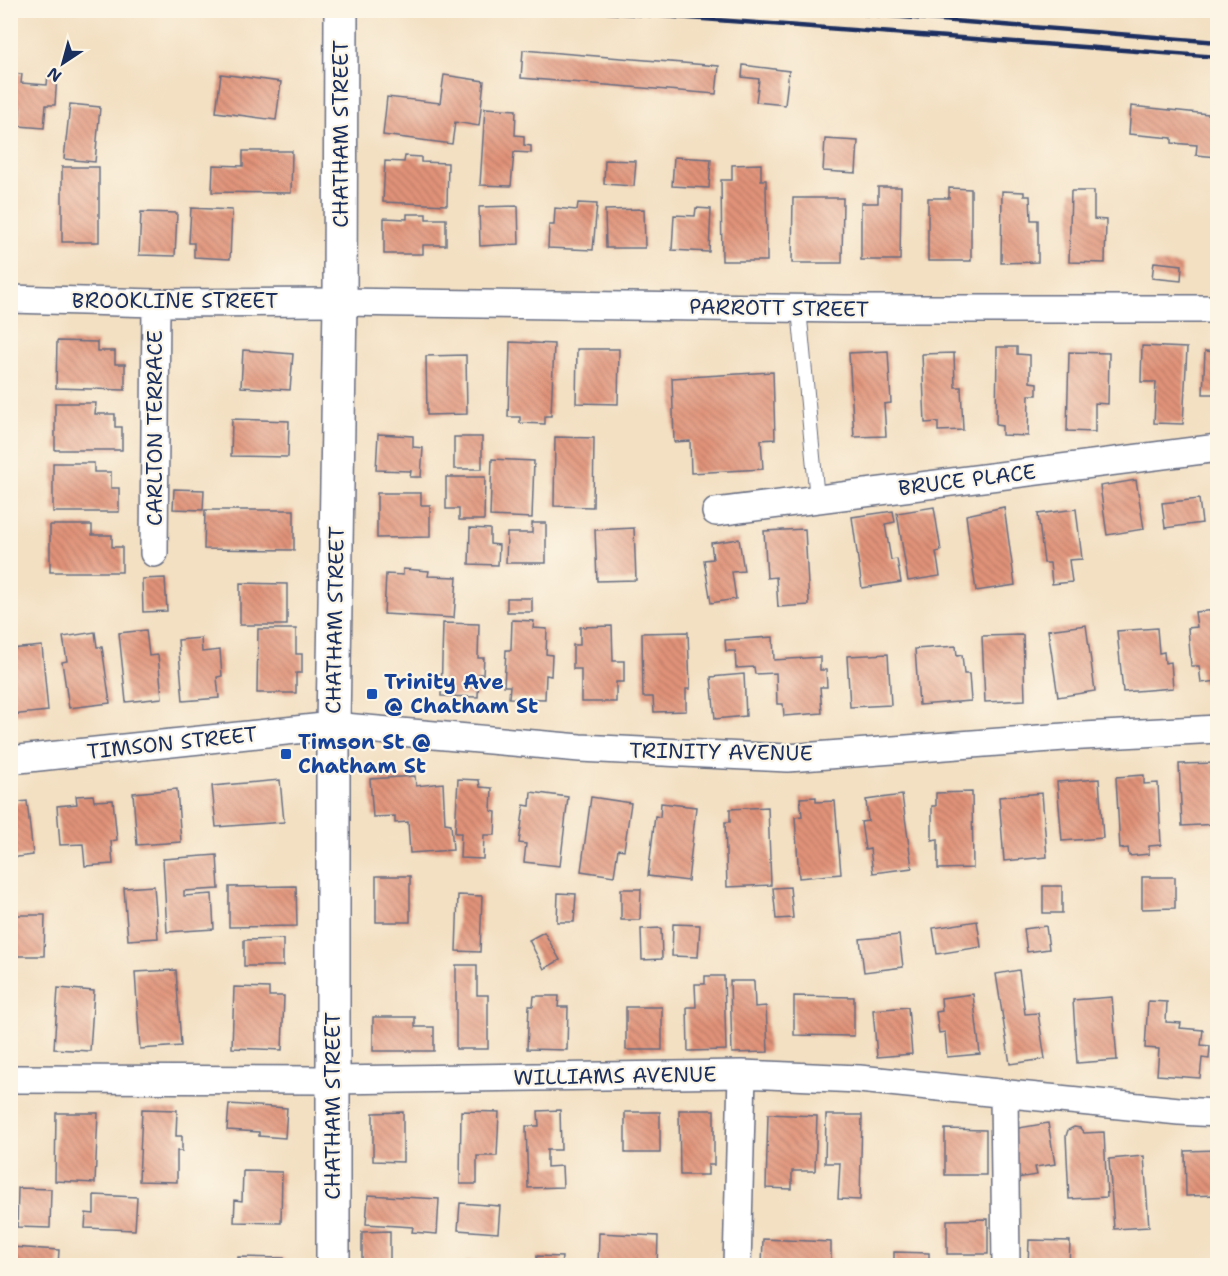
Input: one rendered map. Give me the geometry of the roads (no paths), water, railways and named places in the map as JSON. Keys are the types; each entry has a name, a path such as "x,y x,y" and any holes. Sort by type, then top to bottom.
{"main road":[{"name":"CHATHAM STREET","path":"333,1266 333,726 340,302 341,10"}],"street":[{"name":"BROOKLINE STREET","path":"10,299 156,303 340,302"},
{"name":"PARROTT STREET","path":"340,302 799,309 1218,309"},
{"name":"CARLTON TERRACE","path":"154,553 156,303"},
{"name":"BRUCE PLACE","path":"716,512 1218,448"},
{"name":"TRINITY AVENUE","path":"333,726 580,748 788,758 1053,738 1218,729"},
{"name":"TIMSON STREET","path":"10,760 333,726"},
{"name":"WILLIAMS AVENUE","path":"10,1079 333,1080 742,1074 859,1079 1218,1113"},
{"path":"737,1266 742,1074"},
{"path":"1004,1093 1006,1266"}],"lane":[{"path":"799,309 817,499"}],"railway":[{"path":"581,10 1218,57"},
{"path":"816,10 1218,42"}],"place":[{"name":"Trinity Ave @ Chatham St","path":"372,694"},
{"name":"Timson St @ Chatham St","path":"286,754"}]}
